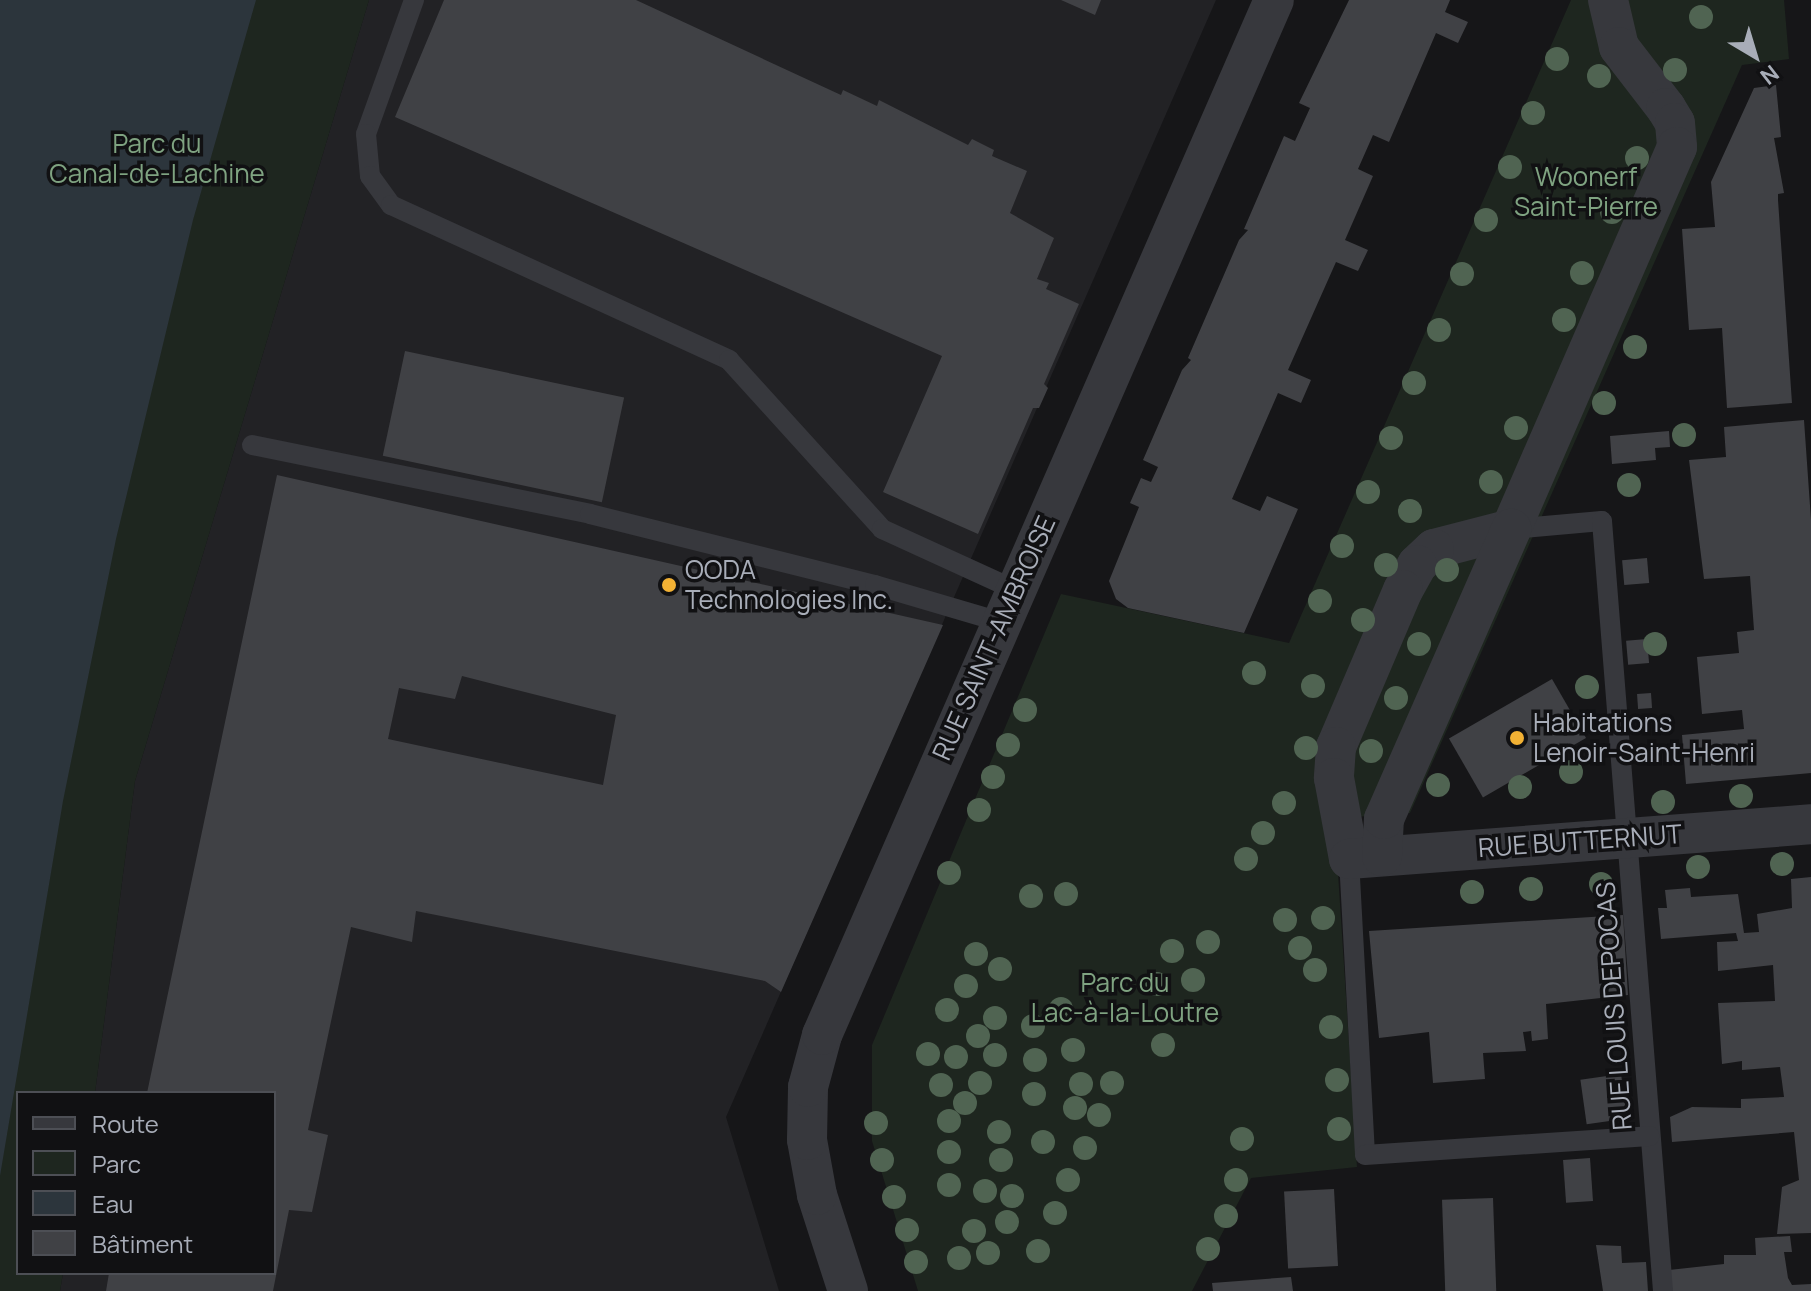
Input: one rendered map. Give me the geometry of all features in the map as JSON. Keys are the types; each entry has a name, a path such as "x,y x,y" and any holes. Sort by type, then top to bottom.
{"street":[{"name":"RUE SAINT-AMBROISE","path":"848,1291 811,1167 806,1114 814,1061 848,968 1274,0"},
{"path":"1366,858 1677,147 1675,123 1619,47 1608,0"},
{"path":"1366,858 1334,778 1336,747 1403,590 1417,565 1434,549 1511,529"},
{"name":"RUE BUTTERNUT","path":"1366,858 1811,824"}],"lane":[{"path":"414,0 366,134 370,176 391,205 729,360 882,529 1008,606"},
{"path":"252,445 590,514 875,585 1008,606"},
{"name":"RUE LOUIS DEPOCAS","path":"1511,529 1602,521 1663,1291"},
{"path":"1366,858 1365,1155 1649,1136"}],"shaded area":[{"path":"369,0 1216,0 726,1117 779,1291 60,1291 63,1275 276,1275 276,1091 95,1091 135,781"}],"green space":[{"name":"Parc du Canal-de-Lachine","path":"0,0 369,0 135,781 95,1091 16,1091 16,1275 63,1275 60,1291 0,1291"},
{"name":"Parc du Lac-à-la-Loutre","path":"1571,0 1784,0 1789,59 1742,65 1410,813 1341,818 1335,826 1357,1167 1251,1178 1192,1291 918,1291 872,1141 872,1045 1061,594 1289,643"}],"water":[{"path":"0,0 256,0 193,220 116,539 63,801 0,1176"}],"building":[{"path":"444,0 636,0 841,95 843,90 877,106 879,100 968,145 972,139 994,150 992,156 1027,171 1010,213 1054,238 1037,279 1049,283 1046,289 1079,304 1044,384 1048,388 1039,408 1033,408 978,534 883,492 942,356 395,117"},
{"path":"1061,0 1101,0 1095,15"},
{"path":"1349,0 1450,0 1445,12 1468,22 1458,43 1436,33 1389,142 1373,135 1358,169 1373,176 1345,240 1368,250 1358,271 1336,262 1288,370 1311,380 1301,403 1278,393 1232,499 1260,511 1267,496 1298,509 1244,633 1128,608 1116,599 1109,581 1139,507 1130,503 1141,478 1151,482 1158,467 1143,460 1182,370 1191,360 1188,358 1239,240 1248,230 1244,229 1284,136 1295,141 1310,108 1299,103"},
{"path":"1776,85 1781,137 1774,138 1784,193 1778,194 1778,200 1792,403 1727,408 1722,328 1689,330 1682,229 1715,227 1711,182 1754,88"},
{"path":"405,351 624,398 602,502 383,456"},
{"path":"1804,420 1811,520 1811,773 1686,784 1682,735 1744,729 1742,710 1702,714 1697,657 1739,653 1737,632 1754,630 1750,576 1704,579 1689,460 1726,457 1724,427"},
{"path":"1669,431 1670,447 1655,448 1656,460 1612,464 1610,436"},
{"path":"277,475 943,625 781,992 765,981 416,911 412,942 351,927 308,1130 328,1135 312,1212 289,1210 273,1291 106,1291 109,1275 276,1275 276,1091 147,1091","holes":["462,676 616,715 603,785 388,739 399,688 455,699"]},
{"path":"1647,558 1649,583 1624,585 1622,560"},
{"path":"1647,639 1649,663 1628,665 1626,641"},
{"name":"Habitations Lenoir-Saint-Henri","path":"1552,679 1586,738 1483,797 1449,739"},
{"path":"1651,693 1652,708 1638,709 1637,694"},
{"path":"1811,877 1811,1233 1777,1234 1782,1187 1799,1180 1794,1132 1672,1142 1670,1117 1692,1107 1741,1108 1741,1099 1784,1097 1780,1067 1742,1070 1742,1061 1722,1064 1718,1003 1775,1001 1773,965 1718,971 1717,942 1738,941 1736,933 1661,939 1658,908 1667,908 1665,890 1690,888 1691,897 1738,894 1744,933 1759,932 1757,914 1792,908 1791,879"},
{"path":"1623,915 1628,995 1546,1004 1548,1039 1532,1041 1531,1031 1523,1032 1526,1051 1483,1053 1485,1079 1433,1083 1429,1032 1379,1038 1369,931"},
{"path":"1621,1074 1627,1119 1587,1124 1580,1080"},
{"path":"1590,1158 1593,1201 1566,1203 1563,1160"},
{"path":"1334,1189 1338,1266 1288,1269 1284,1192"},
{"path":"1493,1198 1496,1291 1445,1291 1442,1200"},
{"path":"1790,1236 1792,1252 1784,1252 1788,1278 1792,1285 1811,1284 1811,1291 1670,1291 1669,1270 1724,1264 1724,1255 1756,1255 1755,1238"},
{"path":"1596,1245 1621,1246 1622,1263 1646,1262 1648,1291 1603,1291"},
{"path":"1291,1277 1293,1291 1213,1291 1212,1283"}],"place":[{"name":"OODA Technologies Inc.","path":"669,585"},
{"name":"Habitations Lenoir-Saint-Henri","path":"1517,738"}],"park label":[{"name":"Woonerf Saint-Pierre","path":"1586,192"}]}
